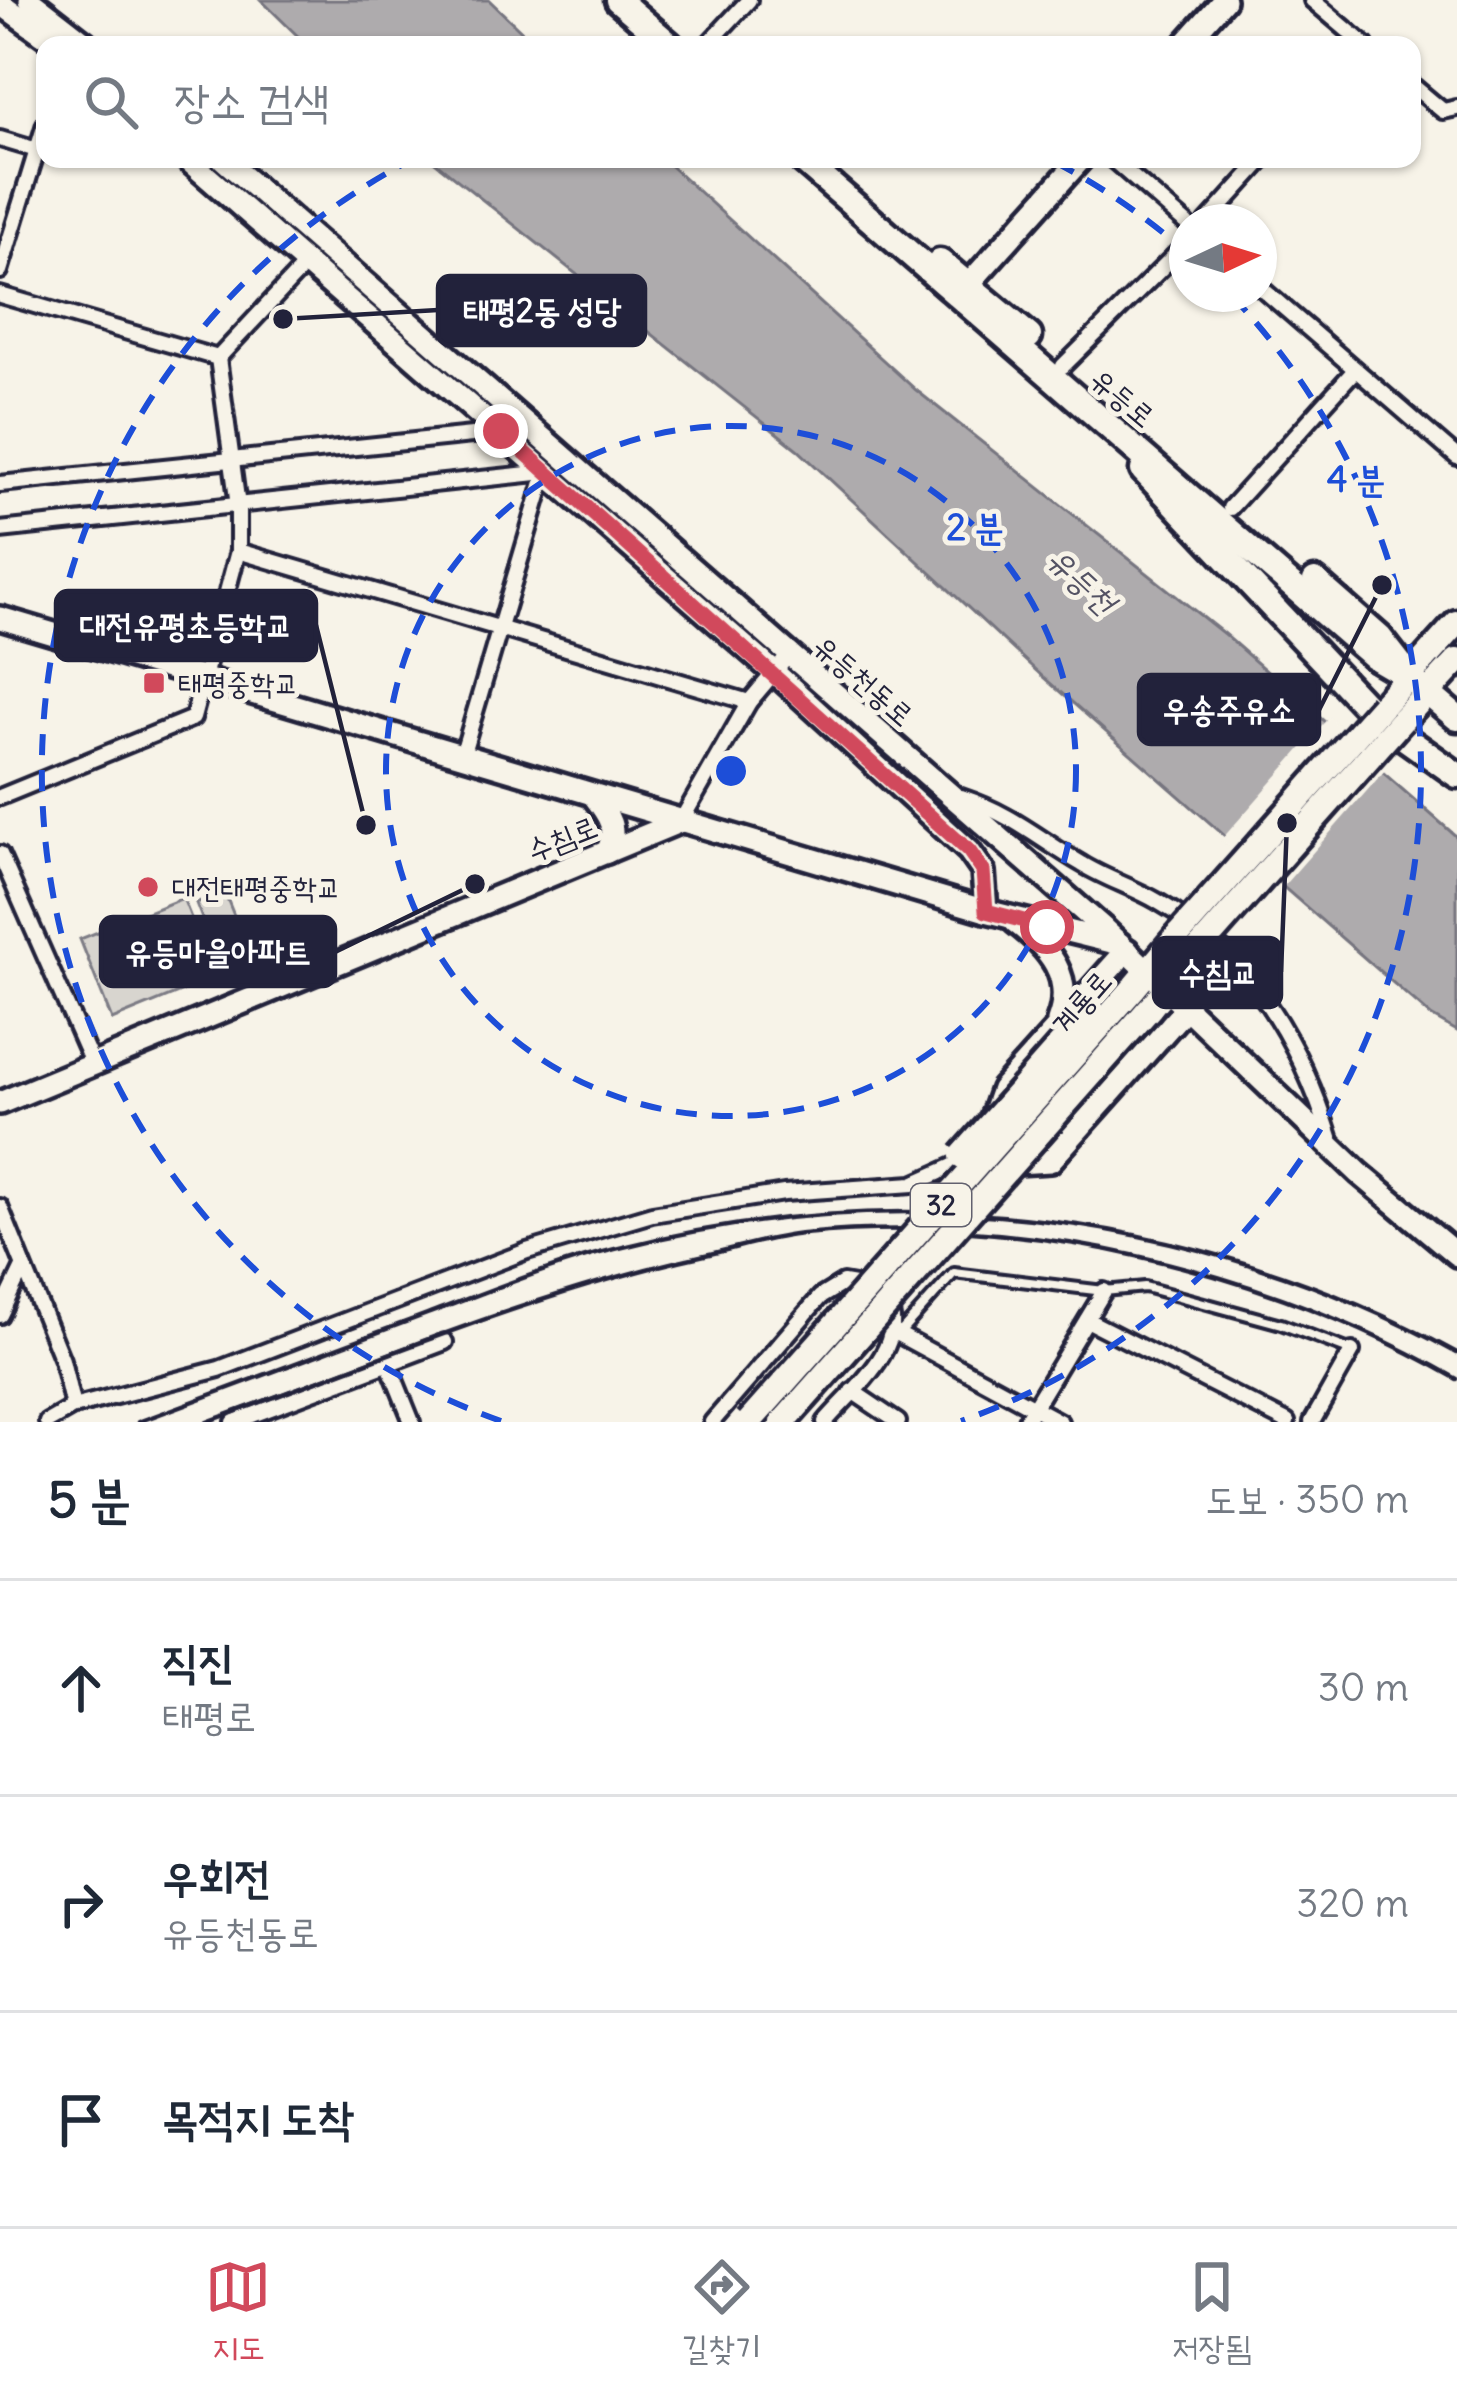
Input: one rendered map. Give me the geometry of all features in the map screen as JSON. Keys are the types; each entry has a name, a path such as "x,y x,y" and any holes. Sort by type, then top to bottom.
{"main road":[{"path":"30,0 73,36"},
{"path":"618,0 660,36"},
{"path":"641,0 683,36"},
{"path":"1192,36 1224,0"},
{"path":"0,3 46,36"},
{"name":"유등천동로","path":"197,168 545,472 945,791 1124,947 1144,989"},
{"name":"유등천동로","path":"234,168 782,664 969,851 983,871 986,911"},
{"name":"유등로","path":"811,168 1063,366 1230,508 1380,638 1419,685"},
{"name":"유등로","path":"833,168 1118,433 1373,656 1419,685 1457,718"},
{"path":"964,290 1073,168"},
{"path":"1118,433 1147,476 1345,686 1408,745 1457,775"},
{"path":"0,618 986,911 1124,947 991,1108 996,1147 1017,1163 1050,1161 1187,1006"},
{"name":"계룡로","path":"749,1422 1419,685 1457,622"},
{"name":"계룡로","path":"1419,685 1457,661"},
{"path":"593,795 610,817 614,837 607,852"},
{"name":"수침로","path":"0,1103 681,821"},
{"path":"1010,918 1040,941 1061,972 1061,1017 1046,1038"},
{"name":"계룡로","path":"783,1422 1144,989 1168,987 1188,942"},
{"path":"1168,987 1333,1145 1457,1255"},
{"path":"728,1422 1080,1023 1102,1003 1144,989 1151,1023 805,1422"}],"street":[{"path":"715,36 748,0"},
{"path":"1312,0 1354,36"},
{"path":"1421,93 1443,111 1457,108"},
{"path":"0,139 36,150"},
{"path":"0,271 36,153"},
{"path":"1122,168 1169,208"},
{"path":"1223,204 1256,168"},
{"path":"1063,366 1169,261"},
{"path":"218,358 305,265"},
{"path":"0,295 218,358"},
{"path":"1277,302 1457,457"},
{"path":"0,797 193,718 238,551 238,506 218,358"},
{"path":"1230,508 1355,370"},
{"path":"0,484 501,431"},
{"path":"0,530 545,472 462,756"},
{"path":"238,551 749,702"},
{"path":"681,821 749,702 782,664"},
{"path":"945,791 1002,811 1077,862 1162,904 1243,969 1300,1054 1333,1145"},
{"path":"0,854 93,1065"},
{"path":"47,1422 73,1408 219,1369 527,1251 652,1214 784,1192 913,1184 996,1147"},
{"path":"0,1207 62,1360 73,1408"},
{"path":"0,1256 16,1249"},
{"path":"0,1315 23,1267"},
{"path":"712,1422 831,1288 857,1282 881,1294 894,1332 1029,1415 1060,1422"},
{"path":"1029,1415 1104,1291"},
{"path":"1087,1320 1286,1422"},
{"path":"825,1422 894,1332"},
{"path":"234,1422 446,1342"},
{"path":"1312,1422 1352,1351"},
{"path":"389,1365 412,1422"},
{"path":"852,1391 898,1422"}],"lane":[{"path":"894,1332 954,1273 1104,1291 1145,1287 1281,1324 1352,1351"}],"shaded area":[{"path":"224,891 248,950 219,963 196,903"},
{"path":"183,898 215,978 112,1020 80,939"}],"water":[{"path":"261,0 489,0 527,36 298,36"},
{"name":"유등천","path":"442,168 673,168 916,390 1224,634 1457,837 1457,1031 1431,1016 1043,677 797,449"}],"pier":[{"path":"1329,717 1387,768 1279,891 1221,840"}],"railway":[{"path":"138,1422 591,1255 722,1227 831,1215 939,1213 1046,1221 1152,1239 1257,1267 1358,1305 1457,1353"},
{"path":"207,1422 454,1330 642,1270 791,1235 888,1230 973,1232 1141,1257 1304,1307 1457,1379"}],"place":[{"name":"태평2동 성당","path":"283,319"},
{"name":"우송주유소","path":"1382,585"},
{"name":"태평중학교","path":"154,683"},
{"name":"수침교","path":"1287,823"},
{"name":"대전유평초등학교","path":"366,825"},
{"name":"유등마을아파트","path":"475,884"},
{"name":"대전태평중학교","path":"148,887"}],"route":[{"path":"501,431 969,851 983,871 986,911 1047,927"}]}
